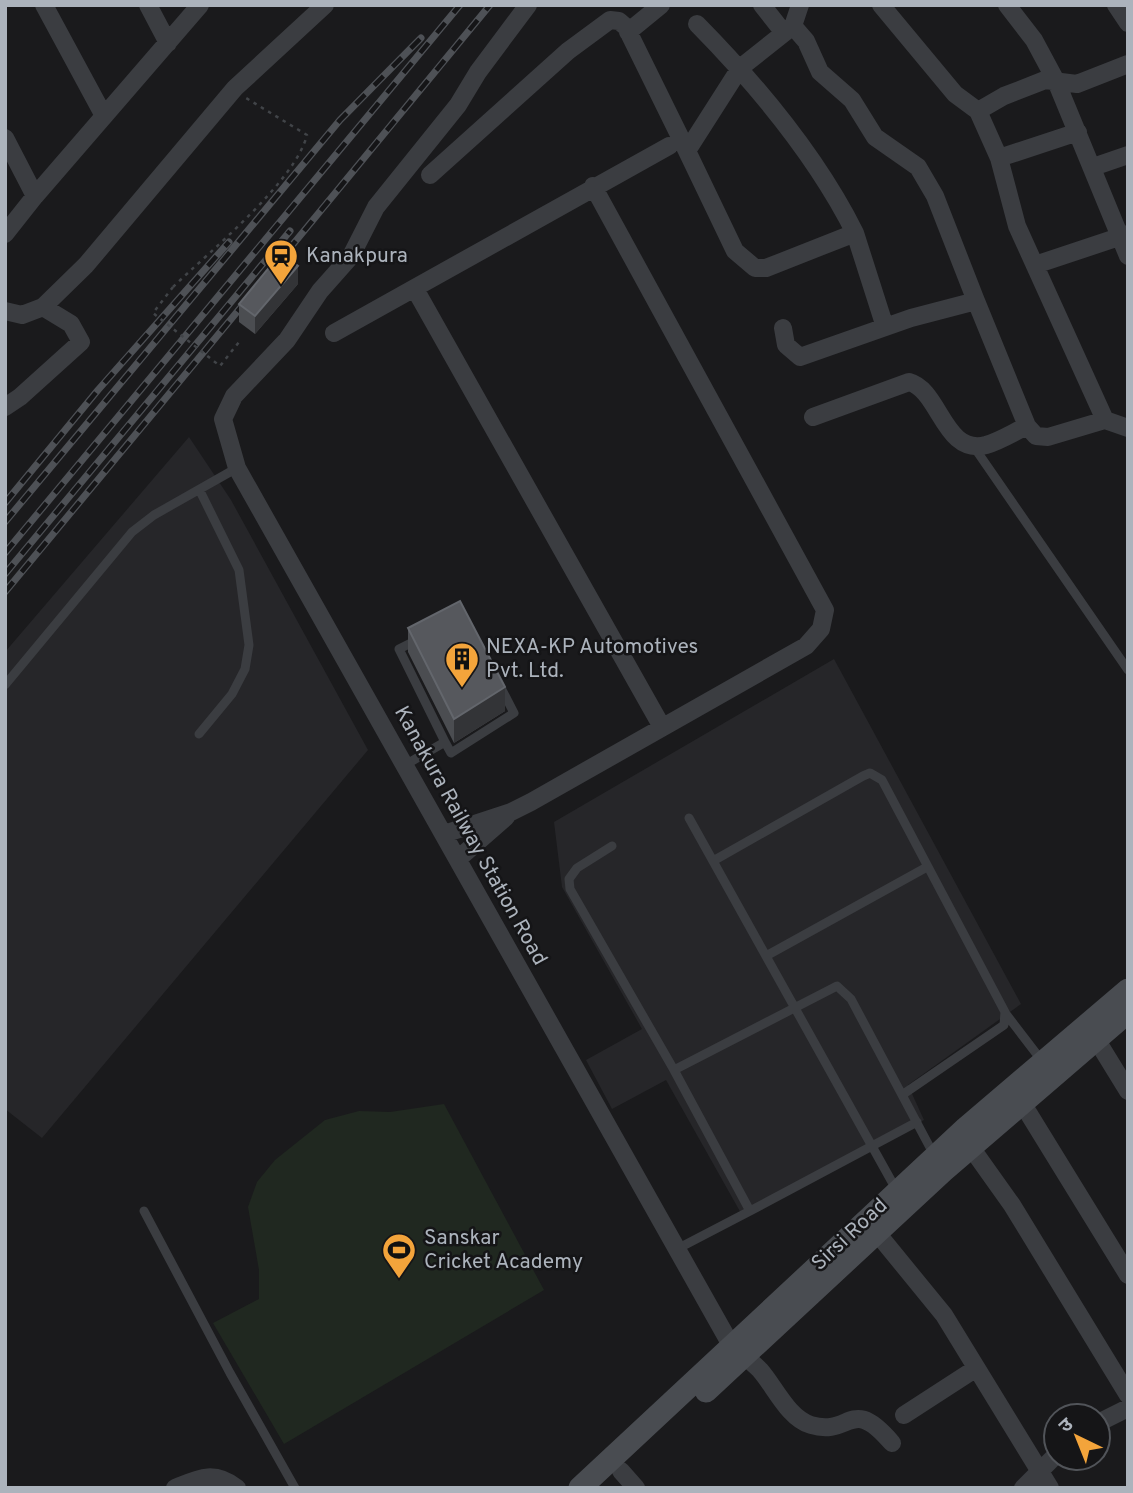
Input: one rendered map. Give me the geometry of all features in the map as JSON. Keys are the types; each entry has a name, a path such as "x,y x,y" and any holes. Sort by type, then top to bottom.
{"main road":[{"name":"Sirsi Road","path":"580,1488 737,1350 877,1233 970,1146 1017,1095 1042,1061 1128,990"},
{"name":"Sirsi Road","path":"602,1488 629,1479 737,1350 897,1191 935,1157 1096,1039 1128,1012"}],"street":[{"path":"44,5 104,116"},
{"path":"148,5 168,43"},
{"path":"5,234 200,5"},
{"name":"Kanakura Railway Station Road","path":"528,5 478,72 458,105 376,208 351,256 320,291 287,340 233,397 223,419 237,468 677,1249 737,1350 795,1415 810,1424 825,1426 865,1419 875,1423 892,1443"},
{"path":"628,32 661,5"},
{"path":"762,5 788,30 806,41 820,72 852,100 875,136 918,167 935,196 1027,426 1036,436 1048,437 1105,420 1128,428"},
{"path":"334,334 593,187 678,148 740,68 788,30 800,5"},
{"path":"881,5 955,94 978,111 999,159 1017,226 1105,420"},
{"path":"1007,5 1034,40 1056,82 1125,234 1128,256"},
{"path":"1116,5 1128,23"},
{"path":"5,311 23,315 43,307 86,265 235,88 319,7"},
{"path":"430,175 601,24 610,20 619,21 628,32 678,148 735,251 755,268 766,268 855,233"},
{"path":"698,24 740,68 820,170 855,233 885,327"},
{"path":"978,111 1014,92 1045,80 1077,84 1128,64"},
{"path":"999,159 1078,132"},
{"path":"5,138 35,196"},
{"path":"1093,167 1128,155"},
{"path":"444,834 511,812 806,646 821,629 825,610 593,187"},
{"path":"1035,265 1125,234"},
{"path":"415,289 662,727"},
{"path":"783,328 786,345 800,357 885,327 976,301"},
{"path":"5,407 20,397 81,342 71,324 43,307"},
{"path":"813,417 909,382 922,390 947,427 960,440 973,445 985,445 1027,426"},
{"path":"458,859 511,812"},
{"path":"1096,1039 1128,1091"},
{"path":"1017,1095 1128,1275"},
{"path":"970,1146 1012,1205 1128,1395"},
{"path":"877,1233 943,1315 1050,1488"},
{"path":"904,1415 975,1369"},
{"path":"1112,1416 1128,1408"},
{"path":"1023,1488 1042,1469"},
{"path":"175,1488 208,1475 225,1479 237,1488"}],"lane":[{"path":"973,445 1128,670"},
{"path":"5,685 132,532 154,515 237,468"},
{"path":"199,734 232,694 245,668 248,645 239,570 200,491"},
{"path":"431,632 399,649 451,753 514,713 495,676"},
{"path":"405,765 444,742"},
{"path":"713,861 870,773 882,780 1005,1012 1042,1061"},
{"path":"689,818 897,1191"},
{"path":"612,846 577,868 569,879 570,889 674,1070 750,1211"},
{"path":"766,956 927,867"},
{"path":"674,1070 837,986 845,991 935,1157"},
{"path":"902,1095 1004,1026 1005,1012"},
{"path":"677,1249 917,1122"},
{"path":"145,1211 230,1373 295,1488"}],"path":[{"path":"235,88 252,104 307,135 302,151 272,190 173,287 153,313 220,366 239,342"}],"shaded area":[{"path":"189,437 231,500 368,750 42,1138 5,1109 5,652"},
{"path":"834,659 1021,1004 908,1085 924,1120 742,1215 666,1080 612,1109 586,1060 642,1029 562,887 554,822"},
{"name":"Sanskar Cricket Academy","path":"444,1104 544,1290 284,1444 213,1323 259,1299 259,1270 248,1207 257,1182 275,1160 325,1120 359,1111 390,1112"}],"building":[{"path":"281,253 298,266 255,316 239,304"},
{"name":"NEXA-KP Automotives Pvt. Ltd.","path":"460,601 505,687 454,719 408,628"}],"railway":[{"path":"5,553 460,5"},
{"path":"271,271 490,5"},
{"path":"5,522 340,120 421,38"},
{"path":"5,574 290,231"},
{"path":"5,503 98,390 229,242"},
{"path":"5,592 251,295"}],"place":[{"name":"Kanakpura","path":"281,286"},
{"name":"NEXA-KP Automotives Pvt. Ltd.","path":"462,689"},
{"name":"Sanskar Cricket Academy","path":"399,1280"}]}
